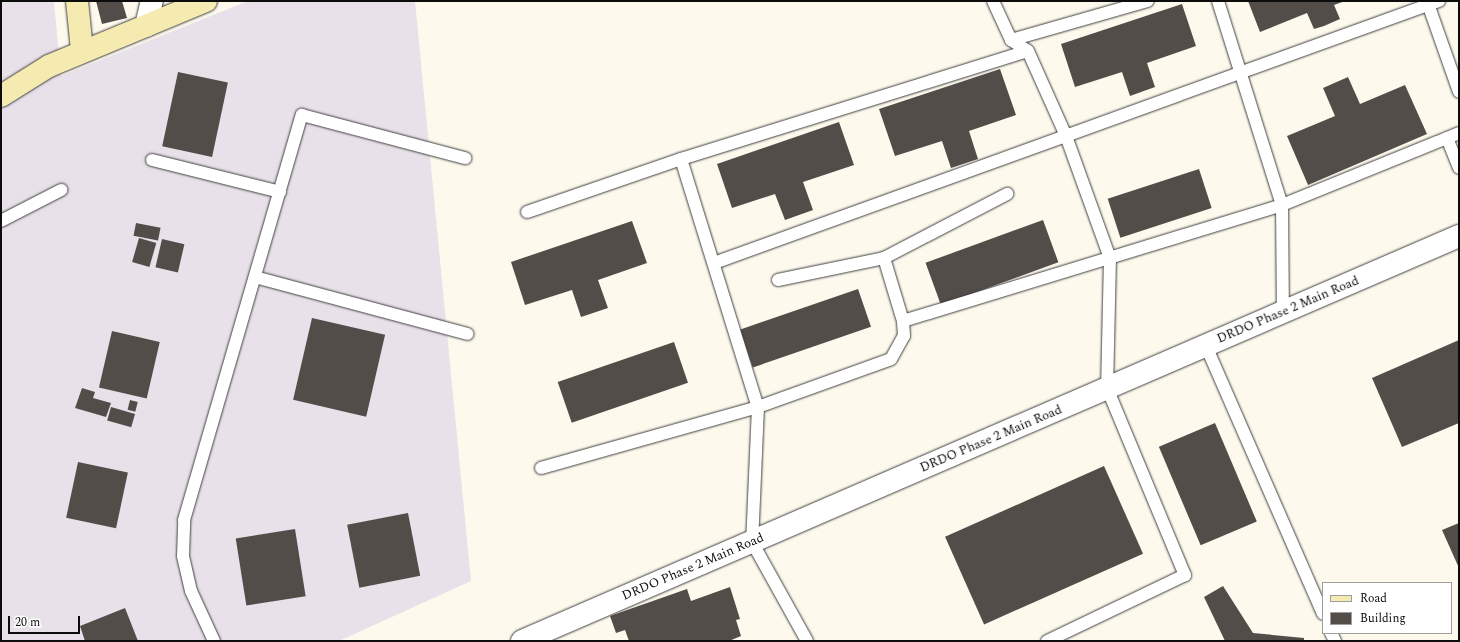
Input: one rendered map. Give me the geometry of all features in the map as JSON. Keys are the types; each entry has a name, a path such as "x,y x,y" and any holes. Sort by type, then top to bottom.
{"street":[{"path":"77,1 82,50"},
{"path":"146,26 152,1"},
{"path":"1,96 49,66 82,50 146,26 206,1"},
{"name":"DRDO Phase 2 Main Road","path":"522,641 1283,312 1458,240"}],"lane":[{"path":"993,1 1011,40 1028,51 1066,136 1110,258 1107,388 1184,575 1047,641"},
{"path":"1011,40 1148,1"},
{"path":"1218,1 1239,73 1282,205 1283,312"},
{"path":"714,263 1432,2 1459,92"},
{"path":"527,212 681,159 1028,51"},
{"path":"214,641 191,591 183,556 184,520 302,115 465,158"},
{"path":"903,321 1282,205 1459,133"},
{"path":"1446,138 1459,168"},
{"path":"681,159 758,407 752,542 807,641"},
{"path":"152,160 280,192"},
{"path":"1,221 61,190"},
{"path":"778,280 884,258 1007,194"},
{"path":"541,468 758,407 891,359 904,336 903,321 884,258"},
{"path":"255,277 468,334"},
{"path":"1206,346 1322,612"}],"shaded area":[{"path":"1,1 54,1 61,76 248,1 415,1 471,581 339,641 1,641"}],"building":[{"path":"96,1 122,1 127,18 102,24"},
{"path":"1248,1 1345,1 1334,5 1340,19 1324,26 1314,29 1307,13 1260,32"},
{"path":"1182,4 1196,46 1147,63 1155,87 1130,96 1122,72 1075,87 1061,44"},
{"path":"1000,69 1016,115 969,131 978,159 951,168 942,141 895,156 879,109"},
{"path":"178,72 228,83 212,157 162,146"},
{"path":"1348,77 1360,104 1405,85 1427,134 1308,185 1287,136 1335,116 1323,88"},
{"path":"839,122 854,165 803,182 813,210 785,220 775,194 732,208 717,164"},
{"path":"1199,169 1212,208 1120,238 1108,199"},
{"path":"1043,220 1058,262 941,305 926,263"},
{"path":"632,221 647,263 598,280 608,308 581,317 572,290 525,305 511,262"},
{"path":"136,223 161,228 158,241 134,236"},
{"path":"139,238 156,243 149,267 132,262"},
{"path":"162,239 184,244 178,272 155,267"},
{"path":"858,289 871,327 753,368 740,330"},
{"path":"312,318 385,335 366,417 293,400"},
{"path":"112,331 160,342 147,399 99,388"},
{"path":"1459,340 1459,423 1402,447 1372,378"},
{"path":"674,342 688,383 572,423 558,382"},
{"path":"82,388 95,392 93,398 111,403 106,417 75,408"},
{"path":"130,400 138,402 135,412 128,410"},
{"path":"111,407 135,414 131,427 107,420"},
{"path":"1215,423 1257,521 1201,545 1159,447"},
{"path":"78,462 128,473 116,528 66,518"},
{"path":"1104,466 1143,554 984,624 945,537"},
{"path":"408,513 420,576 359,588 347,525"},
{"path":"1459,523 1459,568 1442,530"},
{"path":"295,529 306,596 246,606 236,538"},
{"path":"1223,586 1253,633 1304,638 1304,641 1225,641 1204,597"},
{"path":"730,587 740,619 736,620 741,636 729,641 629,641 625,630 616,633 610,616 687,589 691,601"},
{"path":"125,608 138,641 85,641 80,626"}]}
